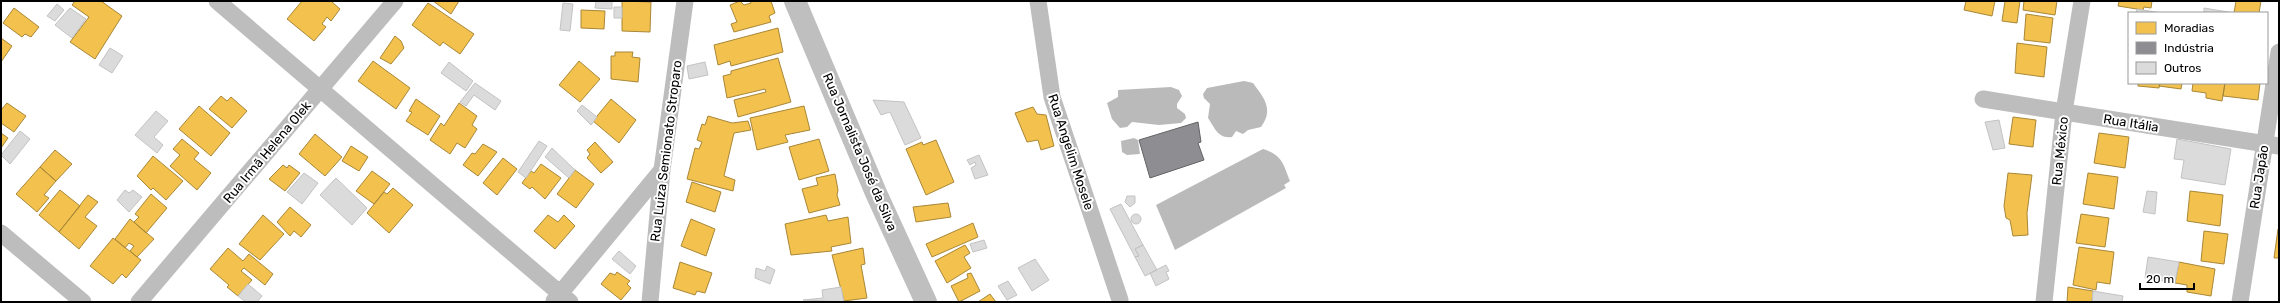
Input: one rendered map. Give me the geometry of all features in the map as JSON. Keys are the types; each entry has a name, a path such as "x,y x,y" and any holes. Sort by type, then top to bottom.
{"main road":[{"name":"Rua Jornalista José da Silva","path":"795,1 876,192 926,302"}],"street":[{"path":"217,1 321,88 561,299 662,170"},
{"name":"Rua Irmã Helena Olek","path":"139,302 395,1"},
{"name":"Rua Luiza Semionato Stroparo","path":"650,302 662,170 685,1"},
{"name":"Rua Angelim Mosele","path":"1038,1 1052,97 1120,300"},
{"name":"Rua México","path":"2044,302 2064,112 2082,1"},
{"name":"Rua Japão","path":"2240,302 2272,145 2279,52"},
{"name":"Rua Itália","path":"1983,99 2272,145"},
{"path":"1,233 83,302"}],"shaded area":[{"path":"1244,81 1253,83 1264,99 1267,109 1265,121 1261,127 1248,130 1243,134 1236,131 1232,137 1220,135 1208,118 1210,104 1204,98 1203,94 1207,88"},
{"path":"1171,87 1179,90 1182,96 1177,104 1177,108 1185,114 1186,118 1181,123 1159,125 1132,122 1127,127 1120,128 1112,119 1107,103 1118,97 1118,90"},
{"path":"1134,138 1138,140 1140,154 1127,155 1122,152 1121,141"},
{"path":"1263,149 1274,154 1281,160 1290,181 1284,185 1286,188 1175,250 1156,205"}],"building: Moradias":[{"path":"75,1 101,1 122,16 95,59 70,42 89,17 72,5"},
{"path":"302,1 333,1 332,2 340,9 331,21 327,17 322,24 326,27 314,41 287,19"},
{"path":"433,1 459,1 451,14"},
{"path":"622,1 651,2 650,32 622,31"},
{"path":"740,1 744,5 751,3 750,1 771,1 775,13 769,16 771,22 734,32 731,24 737,22 730,5"},
{"path":"1966,1 1995,1 1992,16 1964,10"},
{"path":"2005,1 2020,1 2017,23 2002,21"},
{"path":"2024,1 2057,1 2055,15 2023,10"},
{"path":"2119,1 2152,1 2151,8 2144,7 2143,10 2118,6"},
{"path":"2236,1 2261,1 2259,12 2234,12"},
{"path":"428,3 474,34 460,54 443,42 440,46 412,25"},
{"path":"14,8 39,27 31,37 25,34 22,37 3,23"},
{"path":"581,10 605,11 604,29 581,28"},
{"path":"2026,14 2053,18 2050,43 2024,40"},
{"path":"778,28 783,52 731,66 730,61 718,65 714,45"},
{"path":"395,36 401,41 404,48 391,64 380,58"},
{"path":"1,38 12,46 1,62"},
{"path":"2017,43 2047,47 2044,77 2015,73"},
{"path":"615,52 633,52 632,57 640,58 638,82 611,79 611,56 615,56"},
{"path":"778,58 791,102 738,117 734,100 766,92 765,89 727,98 723,76 731,74 731,71"},
{"path":"373,61 410,88 396,109 358,81"},
{"path":"579,61 600,79 580,102 559,85"},
{"path":"2138,84 2160,84 2159,88 2138,86"},
{"path":"2160,84 2182,84 2181,89 2159,86"},
{"path":"2193,84 2225,84 2222,101 2206,98 2206,93 2192,91"},
{"path":"2225,84 2260,84 2258,100 2223,96"},
{"path":"221,96 227,101 231,97 247,111 232,128 209,109"},
{"path":"416,99 440,116 428,135 406,121 412,112 409,111"},
{"path":"611,99 636,120 619,143 593,121"},
{"path":"7,103 26,116 14,132 1,123 1,110"},
{"path":"459,103 477,116 472,125 477,129 465,148 457,143 450,154 430,140 441,123 444,126"},
{"path":"199,106 230,133 211,156 179,129"},
{"path":"804,106 810,130 785,135 788,142 757,150 750,118"},
{"path":"1033,107 1037,114 1046,115 1054,146 1041,150 1038,140 1027,142 1015,113"},
{"path":"708,116 732,123 748,121 751,130 734,133 724,176 735,180 733,191 687,179 695,148 699,149 702,142 697,140 702,124 705,125"},
{"path":"2013,117 2036,120 2033,147 2009,144"},
{"path":"1,133 8,138 1,148"},
{"path":"2099,133 2129,137 2125,168 2094,163"},
{"path":"315,134 342,157 325,176 299,154"},
{"path":"182,139 199,153 194,159 211,173 197,190 170,166 180,155 173,149"},
{"path":"819,139 829,171 799,180 789,147"},
{"path":"936,140 954,182 926,195 906,149 922,142 923,145"},
{"path":"595,142 613,162 601,173 587,158 590,154 587,150"},
{"path":"483,144 497,152 478,176 463,165 472,153 475,154"},
{"path":"351,146 368,157 359,171 342,161"},
{"path":"55,150 72,164 56,181 40,167"},
{"path":"153,156 183,181 166,200 153,188 151,190 137,176"},
{"path":"503,158 517,169 497,195 483,183"},
{"path":"541,164 561,178 545,199 532,187 530,189 522,183 531,171 534,173"},
{"path":"283,165 287,168 289,165 300,173 285,191 269,179"},
{"path":"40,167 56,181 44,195 49,198 37,212 16,194"},
{"path":"575,170 594,184 576,208 557,194"},
{"path":"372,171 390,184 374,204 356,191"},
{"path":"2008,173 2032,175 2027,213 2028,235 2013,236 2010,220 2006,218 2004,206"},
{"path":"2088,173 2118,177 2114,209 2083,204"},
{"path":"835,174 838,190 837,195 840,205 809,213 802,189 818,185 816,178"},
{"path":"692,182 721,192 715,212 686,202"},
{"path":"393,188 413,205 389,233 367,213 384,192 387,194"},
{"path":"60,190 80,206 59,232 39,215"},
{"path":"2190,191 2223,195 2220,226 2187,221"},
{"path":"151,194 167,208 146,233 134,222 139,217 135,214"},
{"path":"88,195 98,202 85,217 97,226 79,249 59,232"},
{"path":"948,203 951,217 916,222 913,207"},
{"path":"290,207 311,225 301,237 294,231 290,236 277,222"},
{"path":"2081,214 2109,218 2105,247 2076,243"},
{"path":"263,215 284,234 260,260 239,244"},
{"path":"548,215 558,222 564,215 575,226 555,249 534,231"},
{"path":"826,215 828,221 848,217 851,243 831,247 832,251 791,255 785,224"},
{"path":"130,219 154,239 137,257 130,251 134,246 129,243 125,248 115,239"},
{"path":"691,219 715,229 706,256 681,246"},
{"path":"973,223 978,237 932,257 926,244"},
{"path":"2278,229 2279,258 2274,258"},
{"path":"2204,231 2228,234 2224,264 2201,261"},
{"path":"113,238 141,260 126,278 122,274 113,284 90,266"},
{"path":"965,245 970,253 964,257 971,268 947,283 935,261"},
{"path":"2079,247 2114,252 2110,284 2097,282 2096,290 2073,285"},
{"path":"228,248 243,261 249,254 273,274 265,285 244,268 241,271 252,280 238,296 227,287 229,285 210,269"},
{"path":"863,248 865,264 861,265 867,298 844,301 832,255"},
{"path":"680,262 712,273 705,293 697,291 695,295 673,288"},
{"path":"2179,262 2215,269 2211,296 2187,292 2187,285 2175,283"},
{"path":"617,272 630,281 627,284 631,288 621,300 601,284 610,273 615,275"},
{"path":"971,273 980,291 959,302 951,286 968,278 967,274"},
{"path":"2068,287 2093,291 2092,302 2067,302"},
{"path":"990,294 996,302 978,302"}],"building: Indústria":[{"path":"1198,122 1201,142 1198,143 1204,160 1150,178 1139,140"}],"building: Outros":[{"path":"596,1 612,1 612,9 595,8"},
{"path":"563,3 573,4 570,31 560,30"},
{"path":"57,4 64,10 55,21 47,16"},
{"path":"614,7 622,7 622,18 614,18"},
{"path":"70,8 86,19 72,38 55,25"},
{"path":"2204,8 2228,12 2204,12"},
{"path":"2137,9 2156,12 2136,12"},
{"path":"110,48 123,56 112,73 99,65"},
{"path":"449,62 473,81 466,91 441,73"},
{"path":"705,62 708,75 689,79 687,66"},
{"path":"475,83 501,101 495,110 474,95 466,106 460,102"},
{"path":"873,100 904,102 921,138 905,145 890,112 881,115"},
{"path":"582,105 597,117 591,125 577,111"},
{"path":"156,111 168,121 154,137 163,145 157,153 135,135"},
{"path":"1999,120 2005,148 1993,150 1985,122"},
{"path":"20,131 30,139 10,164 1,155"},
{"path":"2177,139 2231,149 2225,185 2181,178 2184,160 2174,159"},
{"path":"539,141 547,146 526,178 518,172"},
{"path":"552,148 575,170 569,178 545,157"},
{"path":"979,155 988,175 975,179 971,168 976,165 975,162 970,165 967,160"},
{"path":"304,173 318,183 302,204 287,192"},
{"path":"336,178 367,208 352,225 320,195"},
{"path":"125,190 129,193 133,190 142,197 129,212 117,200"},
{"path":"2147,191 2157,192 2155,214 2143,212"},
{"path":"1127,196 1135,196 1135,203 1130,207 1125,202"},
{"path":"1121,204 1143,245 1135,249 1139,256 1135,257 1110,209"},
{"path":"1134,214 1138,214 1140,215 1140,223 1134,224 1131,221 1131,217"},
{"path":"984,240 987,248 973,252 970,244"},
{"path":"1143,245 1157,270 1145,276 1135,257 1139,256 1135,249"},
{"path":"619,251 636,266 630,274 612,259"},
{"path":"2148,257 2179,262 2175,283 2145,278"},
{"path":"1035,259 1049,280 1032,291 1018,268"},
{"path":"1166,265 1169,271 1166,272 1169,279 1156,286 1150,273"},
{"path":"767,266 775,270 770,284 755,278 756,268 765,271"},
{"path":"1008,281 1017,295 1007,300 998,286"},
{"path":"248,284 262,296 257,302 246,302 238,296"},
{"path":"841,287 844,302 803,300 823,298 822,290"},
{"path":"2093,291 2123,296 2122,302 2092,302"}]}
